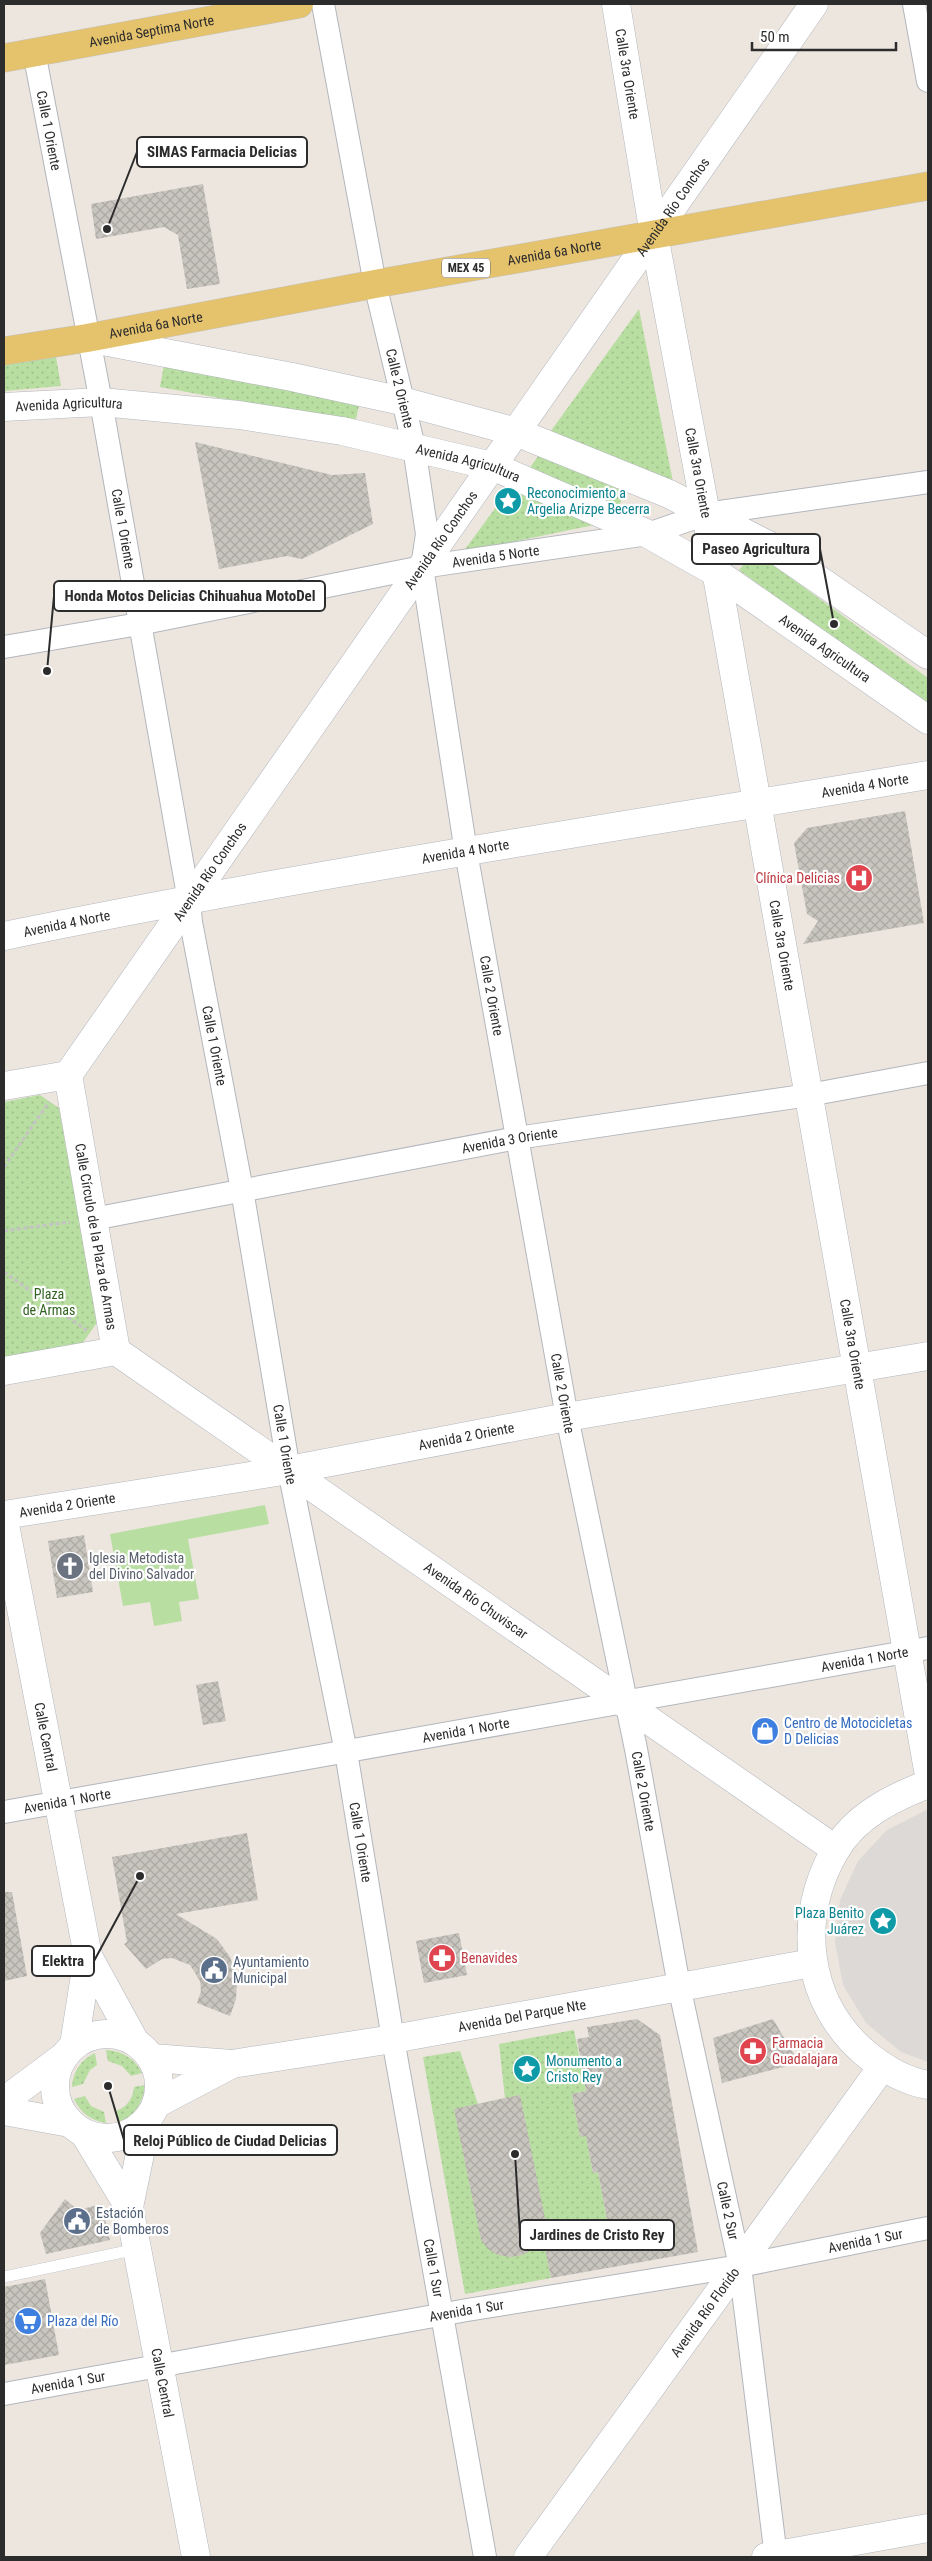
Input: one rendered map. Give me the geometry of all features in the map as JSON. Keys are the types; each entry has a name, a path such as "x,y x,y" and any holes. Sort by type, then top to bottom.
{"main road":[{"name":"Avenida Septima Norte","path":"4,58 299,4"},
{"name":"Calle 3ra Oriente","path":"616,4 654,235 717,572 857,1369 918,1650 928,1770"},
{"name":"Avenida Río Conchos","path":"68,1075 814,4"},
{"name":"Avenida 6a Norte","path":"4,351 87,338 375,284 928,186"},
{"path":"87,338 292,376 402,401 516,432 669,494 770,546 928,655"},
{"name":"Avenida Agricultura","path":"4,407 101,402 239,415 342,431 492,466 648,534 717,572 928,720"},
{"name":"Avenida 4 Norte","path":"4,936 466,852 928,775"},
{"path":"4,1086 68,1075"},
{"name":"Calle Círculo de la Plaza de Armas","path":"68,1075 116,1351"},
{"path":"4,1370 116,1351"},
{"name":"Avenida Río Chuviscar","path":"116,1351 835,1849"},
{"name":"Avenida 2 Oriente","path":"4,1515 289,1470 567,1417 928,1356"},
{"name":"Calle Central","path":"4,1520 88,1956"},
{"path":"928,1784 893,1797 861,1820 835,1849 818,1885 810,1924 812,1963 825,2004 849,2040 882,2068 928,2086"},
{"path":"88,1956 143,2049 159,2080 129,2207"},
{"path":"88,1956 68,2051 57,2070 56,2099 61,2112 77,2128 129,2207"},
{"name":"Avenida Del Parque Nte","path":"232,2064 393,2039 812,1963"},
{"path":"4,2101 88,2037 103,2033 120,2034 143,2049 232,2064"},
{"path":"4,2111 77,2128 100,2138 118,2137 134,2131 152,2112 232,2064"},
{"name":"Avenida Río Florido","path":"528,2557 882,2068"},
{"name":"Calle Central","path":"129,2207 196,2557"},
{"path":"772,2557 928,2528"}],"street":[{"name":"Calle 2 Oriente","path":"323,4 375,284 414,447 427,534 422,567 466,852 567,1417 610,1621 624,1703 636,1749 679,1986"},
{"path":"914,4 928,81"},
{"name":"Calle 1 Oriente","path":"34,52 87,338 101,402 189,901 191,922 242,1190 289,1470 346,1752 393,2039"},
{"name":"Avenida 5 Norte","path":"4,647 140,624 422,567 648,534 706,514 928,482"},
{"name":"Avenida 3 Oriente","path":"93,1219 517,1138 809,1095 928,1073"},
{"name":"Avenida 1 Norte","path":"4,1812 918,1650"},
{"name":"Calle 2 Sur","path":"679,1986 740,2266 772,2557"},
{"name":"Calle 1 Sur","path":"393,2039 485,2557"},
{"name":"Avenida 1 Sur","path":"4,2394 442,2314 740,2266 928,2228"}],"lane":[{"path":"914,4 928,11"},
{"path":"4,2276 138,2248"}],"path":[{"path":"4,1167 68,1075"},
{"path":"4,1230 93,1219"},
{"path":"4,1272 116,1351"}],"green space":[{"path":"639,309 674,487 548,435"},
{"path":"56,357 61,386 4,391 4,365"},
{"path":"164,365 360,401 355,423 160,387"},
{"path":"541,452 630,489 618,506 529,469"},
{"path":"510,488 594,525 463,552"},
{"path":"754,551 928,678 928,708 739,570"},
{"name":"Plaza de Armas","path":"40,1095 59,1108 98,1321 82,1344 4,1357 4,1102"},
{"path":"265,1505 269,1524 188,1539 199,1599 179,1602 182,1621 154,1626 150,1602 123,1606 110,1534"},
{"path":"574,2030 586,2091 572,2094 580,2136 586,2135 593,2173 598,2172 608,2225 543,2238 551,2278 465,2294 423,2057 460,2051 478,2104 505,2098 499,2044"},
{"path":"106,2050 118,2052 128,2057 142,2073 131,2076 122,2066 108,2061"},
{"path":"95,2053 97,2065 90,2070 83,2084 72,2087 74,2076 79,2067"},
{"path":"145,2085 137,2108 129,2116 118,2122 116,2111 129,2102 134,2087"},
{"path":"85,2096 91,2106 104,2112 106,2123 95,2120 87,2115 74,2099"}],"shaded area":[{"name":"Plaza Benito Juárez","path":"928,1809 928,2062 901,2052 866,2023 843,1985 835,1942 840,1900 858,1861 887,1830"}],"building":[{"path":"203,184 220,284 187,289 178,235 164,227 96,239 91,204"},
{"path":"195,442 332,475 365,473 373,524 302,559 287,556 219,569"},
{"name":"Clínica Delicias","path":"905,811 924,923 803,944 818,921 807,914 794,843 807,828"},
{"name":"Iglesia Metodista del Divino Salvador","path":"84,1535 93,1592 57,1598 48,1541"},
{"path":"218,1681 226,1721 203,1725 196,1685"},
{"path":"247,1833 258,1900 176,1914 217,1939 230,1957 237,1978 236,1999 230,2016 197,2003 201,1991 200,1981 190,1965 172,1958 162,1959 146,1969 124,1944 127,1942 112,1857"},
{"path":"4,1892 12,1892 27,1976 4,1981"},
{"name":"Benavides","path":"459,1933 467,1975 424,1983 416,1941"},
{"path":"637,2019 660,2035 698,2252 551,2278 544,2244 522,2255 510,2257 498,2255 488,2249 481,2240 454,2109 520,2095 545,2218 544,2238 608,2225 598,2172 593,2173 586,2136 580,2137 572,2094 586,2091 577,2039 589,2037 587,2027"},
{"name":"Farmacia Guadalajara","path":"773,2019 799,2063 722,2083 713,2038"},
{"name":"Estación de Bomberos","path":"65,2199 78,2210 102,2204 110,2240 46,2254 40,2233"},
{"name":"Plaza del Río","path":"45,2279 59,2355 4,2365 4,2287"}],"place":[{"name":"SIMAS Farmacia Delicias","path":"107,229"},
{"name":"Reconocimiento a Argelia Arizpe Becerra","path":"508,501"},
{"name":"Paseo Agricultura","path":"834,624"},
{"name":"Honda Motos Delicias Chihuahua MotoDel","path":"47,671"},
{"name":"Clínica Delicias","path":"859,878"},
{"name":"Iglesia Metodista del Divino Salvador","path":"70,1566"},
{"name":"Centro de Motocicletas D Delicias","path":"765,1731"},
{"name":"Elektra","path":"140,1876"},
{"name":"Plaza Benito Juárez","path":"883,1921"},
{"name":"Benavides","path":"442,1958"},
{"name":"Ayuntamiento Municipal","path":"214,1970"},
{"name":"Farmacia Guadalajara","path":"753,2051"},
{"name":"Monumento a Cristo Rey","path":"527,2069"},
{"name":"Reloj Público de Ciudad Delicias","path":"108,2086"},
{"name":"Jardines de Cristo Rey","path":"515,2154"},
{"name":"Estación de Bomberos","path":"77,2221"},
{"name":"Plaza del Río","path":"28,2321"}]}
